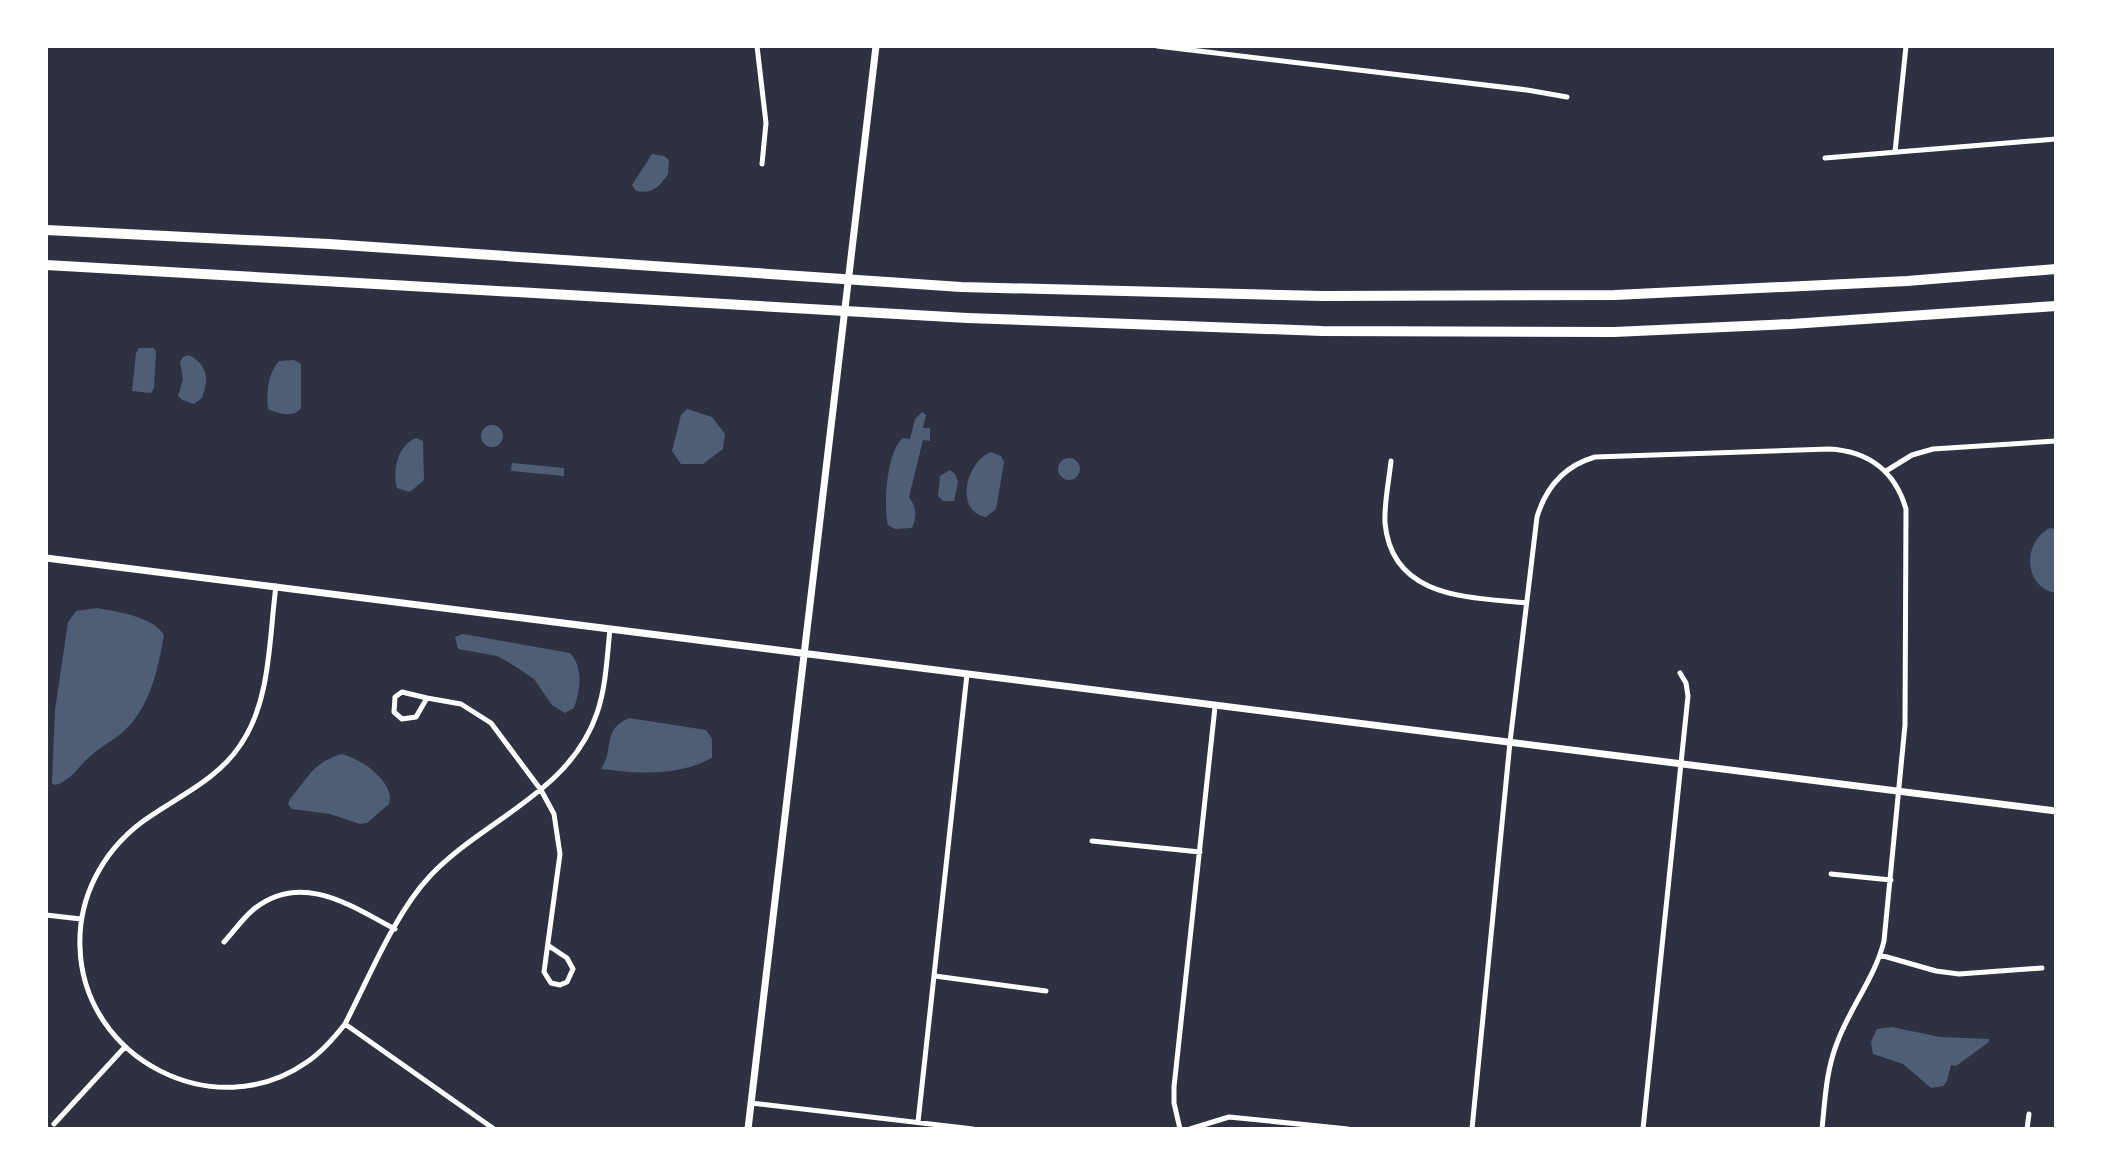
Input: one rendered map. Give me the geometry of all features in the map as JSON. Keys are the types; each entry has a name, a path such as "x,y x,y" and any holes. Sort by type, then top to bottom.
{"highway":[{"path":"46,230 329,244 961,287 1309,295 1615,295 1907,281 2056,269"},
{"path":"46,265 982,319 1322,331 1614,332 1791,324 2056,306"}],"street":[{"path":"757,46 766,128 762,164"},
{"path":"748,1129 876,46"},
{"path":"1157,46 1567,97"},
{"path":"1895,152 1906,46"},
{"path":"1825,158 2056,139"},
{"path":"1886,471 1912,455 1933,449 2056,441"},
{"path":"1472,1129 1510,742 1537,517 1544,497 1563,473 1587,459 1612,454 1829,449 1860,455 1886,471 1901,495 1907,521 1905,725 1891,880 1880,955 1837,1042 1827,1081 1822,1129"},
{"path":"1391,461 1385,523 1391,548 1405,569 1424,585 1449,595 1526,603"},
{"path":"46,558 2056,811"},
{"path":"276,586 262,696 243,742 233,757 207,780 142,822 117,844 90,888 81,919 80,951 87,986 101,1019 124,1048 154,1069 187,1082 222,1087 273,1078 307,1062 345,1024 416,893 440,865 541,790 580,751 602,694 610,629"},
{"path":"1643,1129 1688,696 1680,673"},
{"path":"918,1122 967,674"},
{"path":"427,698 416,717 402,719 394,712 395,697 402,692 454,702 485,718 541,790 554,814 560,840 544,972 551,983 560,985 567,982 573,969 567,958 549,946"},
{"path":"1180,1129 1174,1087 1215,707"},
{"path":"1092,841 1200,852"},
{"path":"1831,874 1891,880"},
{"path":"224,942 259,905 277,896 298,892 331,896 395,929"},
{"path":"46,915 81,919"},
{"path":"1880,955 1936,971 1959,974 2042,968"},
{"path":"935,976 1046,991"},
{"path":"345,1024 494,1129"},
{"path":"54,1124 124,1048"},
{"path":"751,1103 973,1129"},
{"path":"2027,1129 2029,1114"},
{"path":"1190,1129 1229,1117 1348,1129"}],"water":[{"path":"652,154 669,160 668,174 655,188 636,191 632,185"},
{"path":"139,348 154,348 156,352 151,393 132,391"},
{"path":"189,355 200,363 206,379 202,398 194,404 178,396 183,379 180,362"},
{"path":"294,360 301,364 301,408 290,414 281,414 268,409 270,377 279,361"},
{"path":"687,409 712,417 725,434 723,449 703,464 681,464 672,451 681,415"},
{"path":"922,412 926,415 923,428 930,428 930,441 923,440 909,497 915,509 915,519 912,528 895,529 888,525 887,516 886,492 890,466 898,444 903,438 910,439 915,419"},
{"path":"492,425 503,436 492,447 481,436"},
{"path":"416,438 423,441 424,480 410,492 397,488 396,466 405,446"},
{"path":"991,452 1001,456 1004,462 996,509 986,517 970,506 967,486 975,465"},
{"path":"1069,458 1077,461 1080,469 1077,477 1069,480 1061,477 1058,469 1061,461"},
{"path":"512,463 564,468 564,476 511,471"},
{"path":"950,470 958,482 954,501 943,501 938,496 940,476"},
{"path":"2050,528 2056,529 2056,593 2037,582 2030,564 2034,543"},
{"path":"97,608 134,616 159,629 164,635 159,661 146,700 132,722 69,778 55,785 52,783 55,710 68,622 76,611"},
{"path":"463,634 570,653 579,672 574,708 565,713 552,705 534,679 497,656 458,649 455,637"},
{"path":"629,718 706,730 712,739 712,758 672,771 601,769 615,728"},
{"path":"342,754 357,760 379,776 388,790 389,804 367,823 360,824 330,814 292,809 288,804 290,799 312,772 324,761"},
{"path":"1892,1027 1940,1037 1989,1039 1989,1042 1956,1066 1951,1065 1943,1086 1931,1088 1903,1064 1873,1054 1871,1042 1877,1029"}]}
